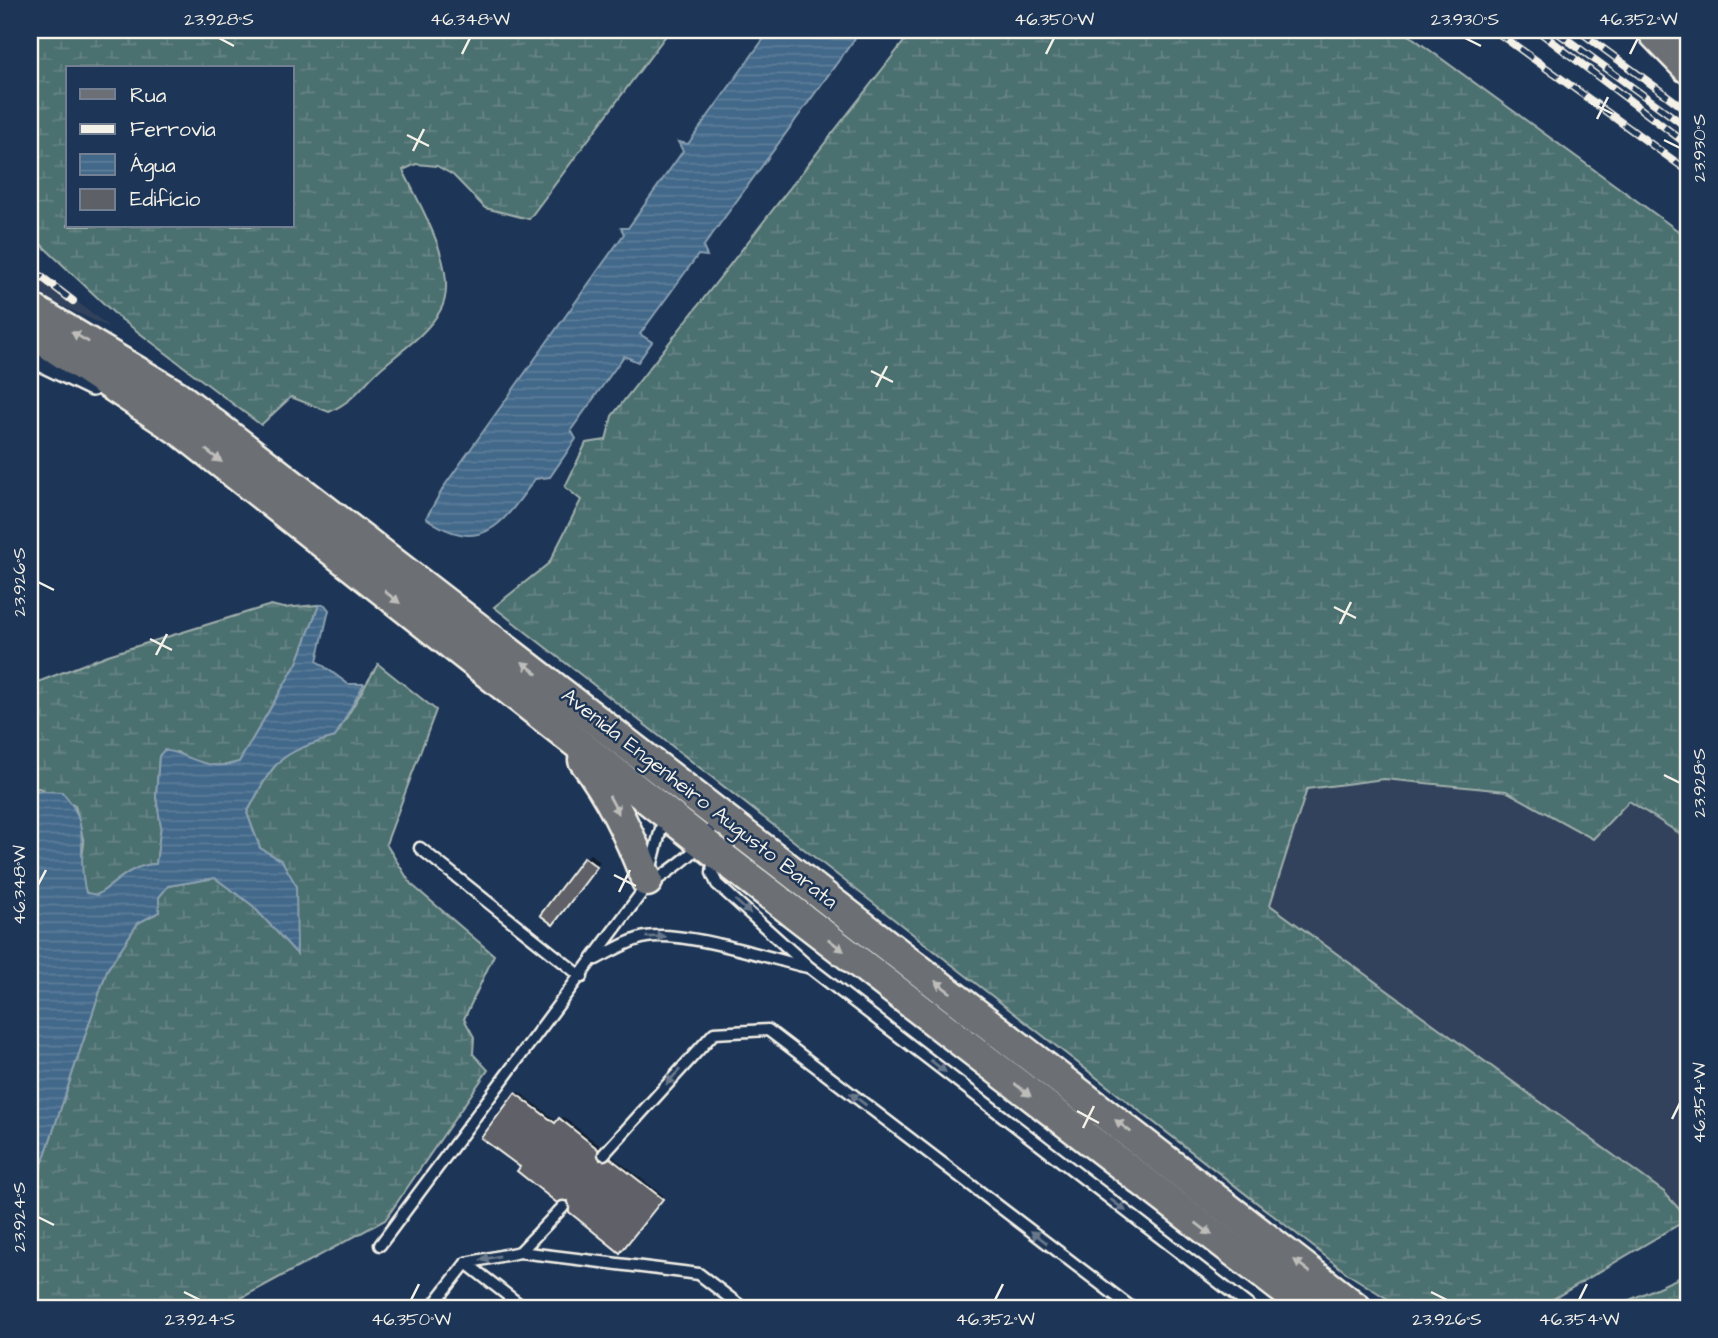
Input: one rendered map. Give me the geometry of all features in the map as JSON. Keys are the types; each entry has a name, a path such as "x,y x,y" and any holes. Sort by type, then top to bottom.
{"main road":[{"path":"1652,32 1688,54"},
{"path":"1652,32 1688,68"},
{"name":"Avenida Engenheiro Augusto Barata","path":"30,308 177,396 673,801 709,848 1308,1308"},
{"name":"Avenida Engenheiro Augusto Barata","path":"30,331 184,433 561,729 673,801 721,815 1356,1308"},
{"path":"561,729 606,790 634,843 646,884"}],"street":[{"path":"30,356 184,433"}],"lane":[{"path":"380,1245 582,977 646,884 673,801"},
{"path":"721,815 709,848 712,873 717,884 809,967 1252,1308"},
{"path":"420,848 582,977"},
{"path":"646,884 709,848"},
{"path":"593,961 638,939 664,937 688,939 809,967"},
{"path":"604,1154 714,1033 768,1030 1132,1308"},
{"path":"520,1252 563,1207"},
{"path":"431,1308 466,1263 520,1252 699,1274 743,1308"},
{"path":"466,1263 524,1308"}],"shaded area":[{"path":"30,265 112,329 30,291"},
{"path":"1384,779 1506,791 1592,839 1629,800 1688,839 1688,1219 1664,1192 1270,905 1307,790"}],"green space":[{"path":"30,30 670,30 529,219 485,208 453,175 437,166 416,164 403,170 428,220 442,259 446,278 445,296 440,311 422,333 339,407 329,412 291,397 261,425 117,316 30,234 30,174 36,153 39,105 30,97"},
{"path":"913,30 1402,30 1688,238 1688,839 1629,801 1593,839 1506,791 1384,779 1307,789 1270,905 1664,1192 1688,1219 1538,1308 1402,1308 1348,1274 494,607 549,563 581,500 565,487 586,443 606,440 612,416"},
{"path":"271,605 283,608 319,605 297,663 239,762 206,764 177,752 159,756 156,797 161,826 156,864 131,871 97,895 86,893 80,873 84,843 75,805 39,788 30,790 30,685 108,655"},
{"path":"378,664 436,710 386,844 411,884 494,955 464,1019 474,1037 473,1054 488,1070 385,1220 223,1308 30,1308 30,1200 107,970 138,923 159,912 159,897 168,886 215,878 252,905 296,953 282,861 260,848 247,813 264,781 279,762 300,748 335,737"},
{"path":"1688,1269 1688,1308 1612,1308 1681,1277"}],"water":[{"path":"770,30 861,30 703,247 707,256 698,255 640,334 652,342 638,362 624,356 571,430 576,439 550,477 535,479 512,509 490,530 462,535 426,518 445,485 624,234 621,228 628,228 683,151 678,142 688,144"},
{"path":"319,605 325,605 329,610 317,661 348,684 364,684 335,737 301,748 279,762 264,781 247,813 260,848 282,861 296,885 297,954 252,905 215,878 168,886 159,897 159,912 138,923 107,970 30,1200 30,790 62,792 72,804 81,828 86,893 97,895 131,871 156,864 161,826 156,797 159,756 164,750 209,764 228,765 239,762 297,663"}],"building":[{"path":"584,857 597,867 553,925 540,915"},
{"path":"515,1093 555,1123 559,1118 598,1149 600,1160 610,1158 663,1199 620,1253 569,1212 568,1201 557,1203 517,1171 520,1167 481,1138"}],"railway":[{"path":"1494,30 1688,171"},
{"path":"1537,30 1688,145"},
{"path":"1554,30 1688,128"},
{"path":"1578,30 1688,111"},
{"path":"30,268 73,301"}]}
